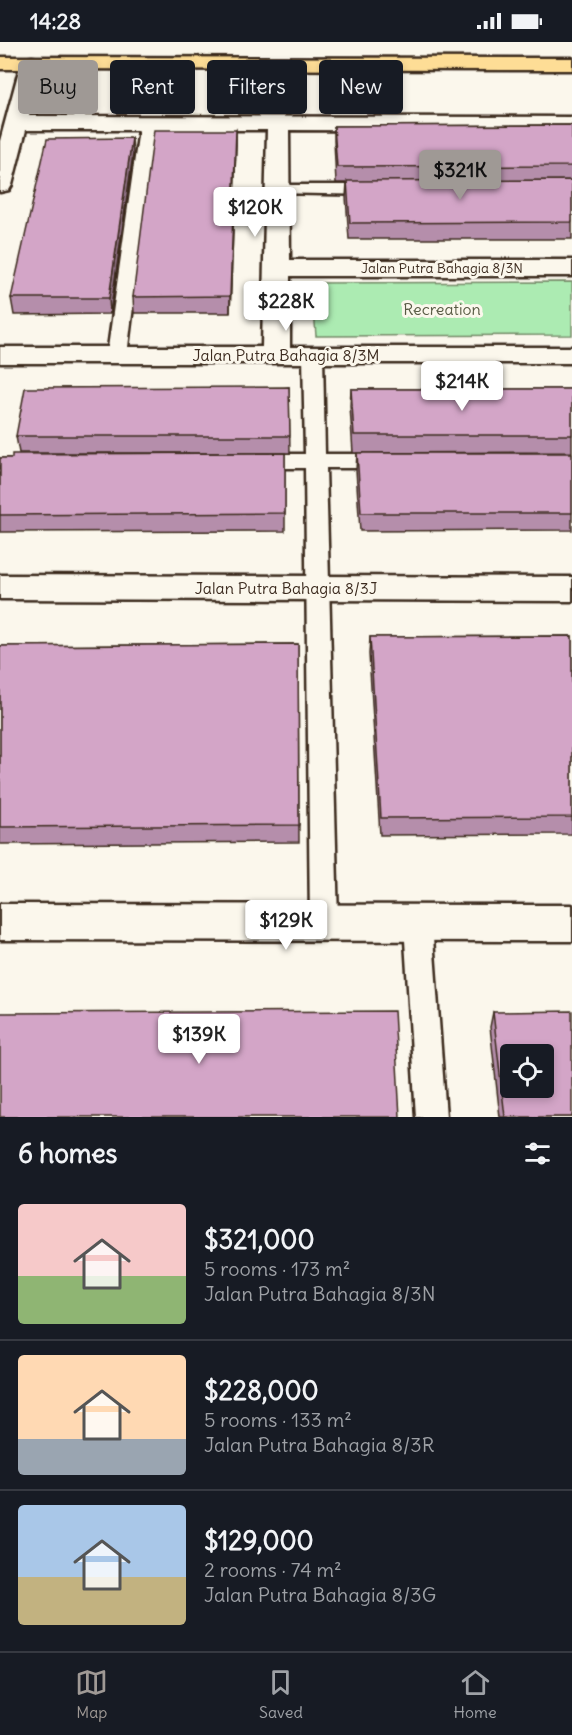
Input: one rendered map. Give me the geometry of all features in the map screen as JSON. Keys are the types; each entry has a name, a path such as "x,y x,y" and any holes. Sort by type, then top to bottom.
{"main road":[{"path":"0,63 18,63"},
{"path":"98,63 572,64"}],"street":[{"path":"0,185 19,114"},
{"path":"276,355 278,122"},
{"path":"17,123 572,124"},
{"name":"Jalan Putra Bahagia 8/3N","path":"277,268 572,268"},
{"name":"Jalan Putra Bahagia 8/3M","path":"0,355 572,356"},
{"name":"Jalan Putra Bahagia 8/3J","path":"0,587 572,589"},
{"path":"0,922 572,923"}],"lane":[{"path":"117,355 148,122"},
{"path":"277,190 395,190"},
{"path":"313,355 324,922"},
{"path":"234,461 409,461"},
{"path":"418,924 431,1117"}],"green space":[{"name":"Recreation","path":"572,282 572,335 316,336 312,283"}],"building":[{"path":"572,125 572,166 337,167 334,126"},
{"path":"154,130 236,130 230,296 133,297"},
{"path":"132,138 109,298 11,298 47,139"},
{"path":"572,180 572,222 350,223 347,181"},
{"path":"289,387 290,436 16,436 25,388"},
{"path":"351,389 572,389 572,435 354,435"},
{"path":"285,453 285,513 0,515 0,458 12,458 12,454"},
{"path":"357,453 572,453 572,513 361,513"},
{"path":"572,636 572,817 381,818 370,637"},
{"path":"298,644 299,825 0,827 0,646"},
{"path":"394,1011 400,1117 0,1117 0,1013"},
{"path":"572,1011 572,1117 505,1117 503,1098 554,1098 554,1044 500,1044 500,1073 493,1012"}]}
